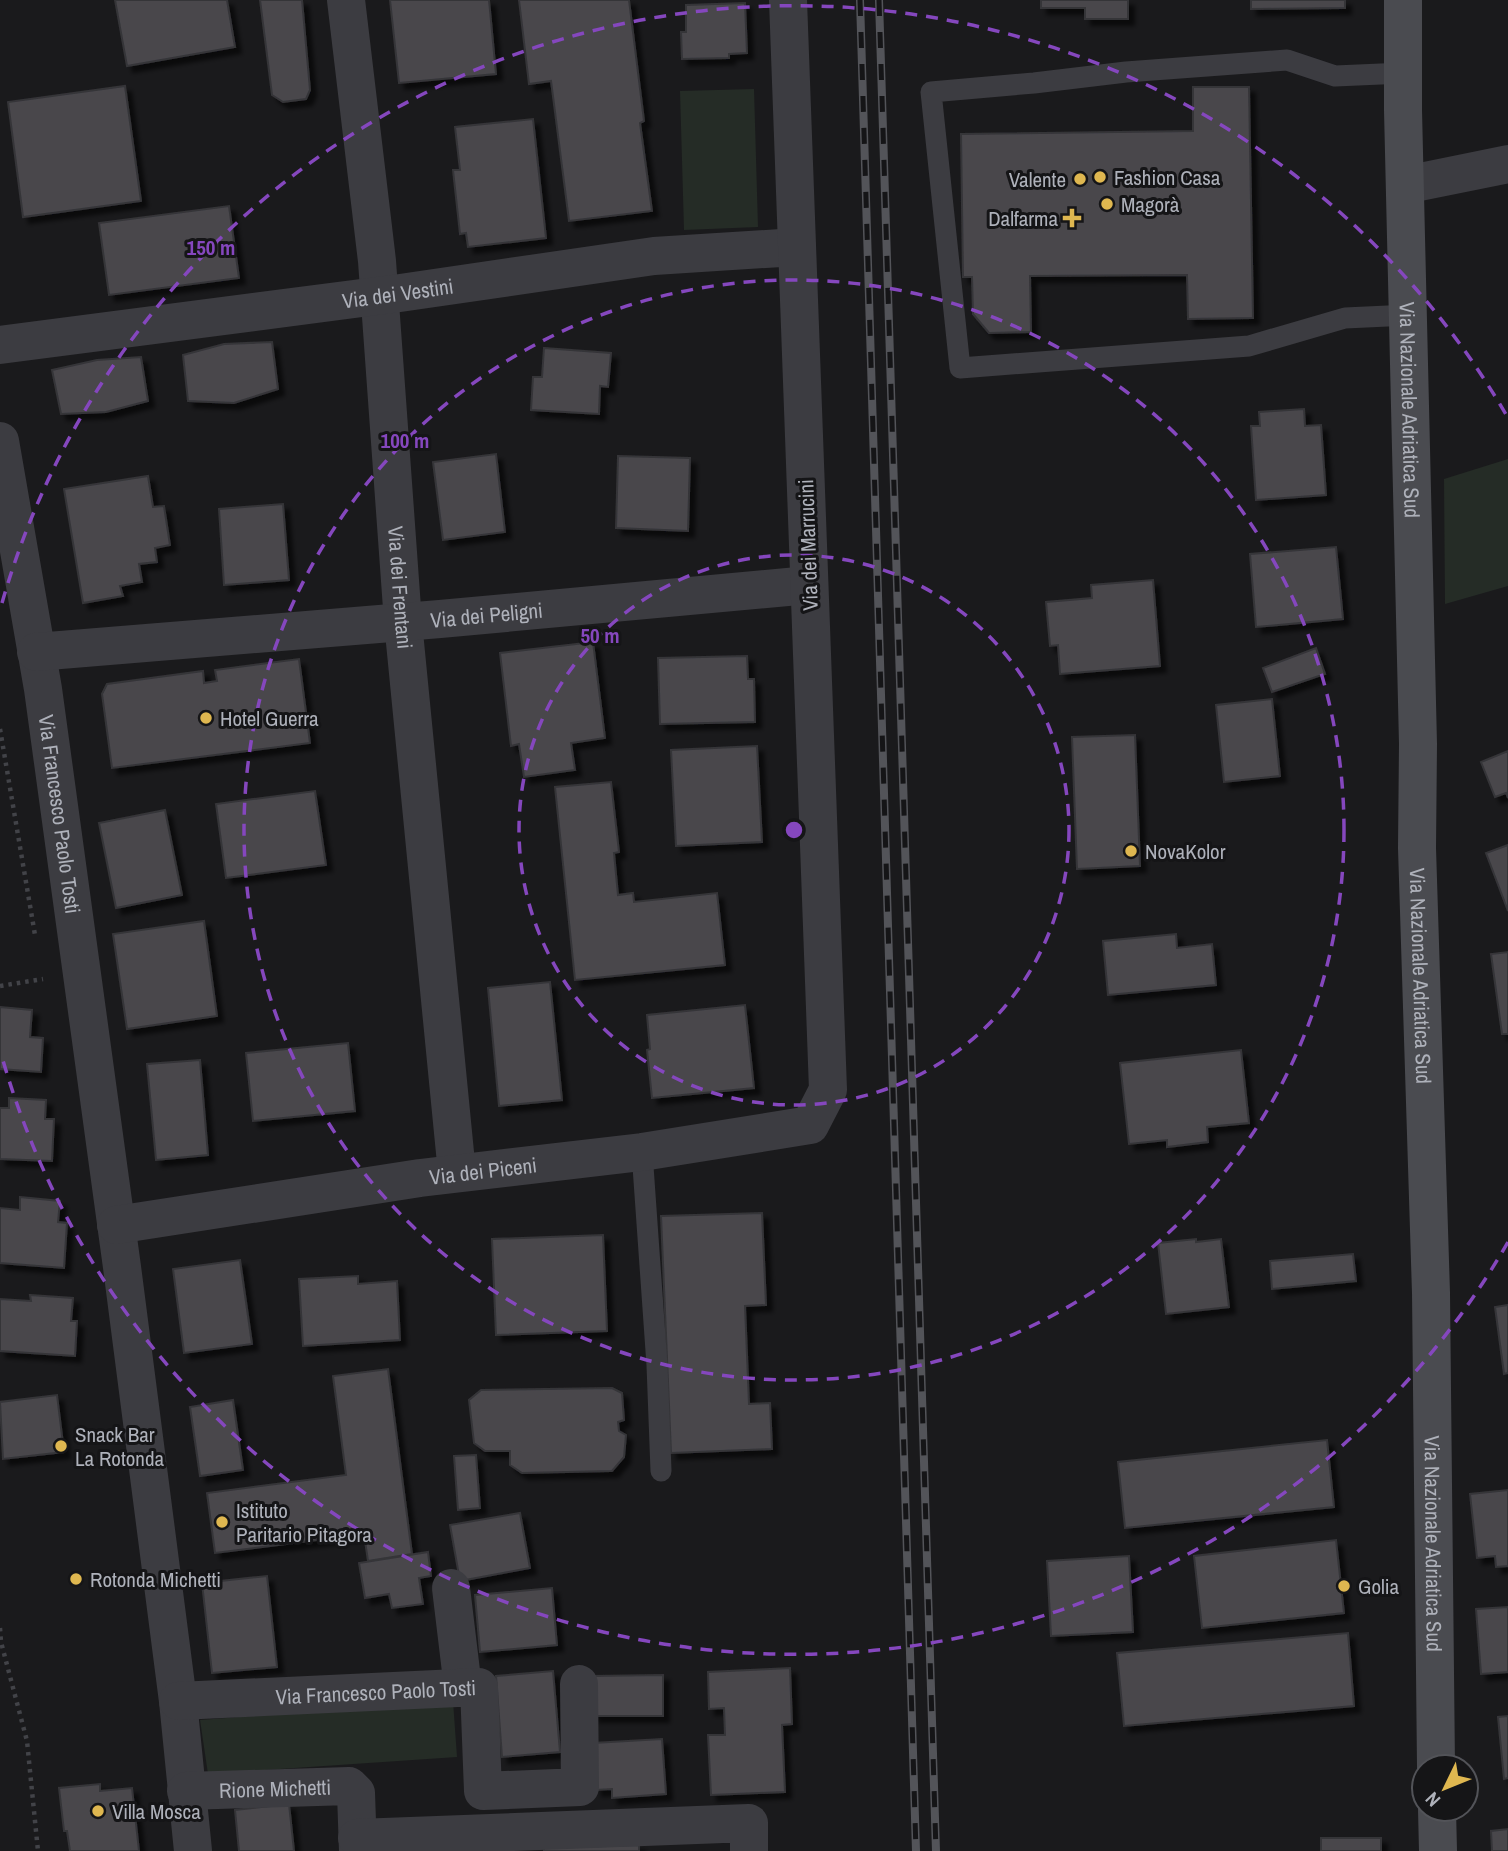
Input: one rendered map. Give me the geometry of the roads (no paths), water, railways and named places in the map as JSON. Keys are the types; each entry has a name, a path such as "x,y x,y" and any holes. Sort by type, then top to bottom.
{"main road":[{"name":"Via Nazionale Adriatica Sud","path":"1403,0 1418,744 1417,848 1430,1262 1436,1753"},
{"path":"1437,1823 1437,1851"}],"street":[{"name":"Via dei Frentani","path":"346,0 377,261 403,622 457,1173"},
{"name":"Via dei Marrucini","path":"788,0 828,1090"},
{"path":"1405,185 1508,164"},
{"name":"Via dei Vestini","path":"0,345 378,296 654,256 797,247"},
{"name":"Via Francesco Paolo Tosti","path":"0,441 47,717 178,1701 193,1851"},
{"name":"Via dei Peligni","path":"36,652 809,585"},
{"name":"Via dei Piceni","path":"116,1225 457,1173 642,1152 810,1125 828,1090"},
{"path":"451,1588 463,1688"},
{"name":"Via Francesco Paolo Tosti","path":"178,1701 479,1687 482,1791 580,1787 579,1684"},
{"name":"Rione Michetti","path":"186,1791 349,1786 356,1793 357,1844 534,1841 749,1824 749,1851"}],"lane":[{"path":"1404,73 1335,76 1287,60 1126,72 931,92 960,368 1249,346 1345,318 1409,315"},
{"path":"642,1152 657,1365 661,1471"}],"railway":[{"path":"860,0 916,1851"},
{"path":"879,0 936,1851"}],"place":[{"name":"Fashion Casa","path":"1100,177"},
{"name":"Valente","path":"1080,179"},
{"name":"Magorà","path":"1107,204"},
{"name":"Dalfarma","path":"1072,218"},
{"name":"Hotel Guerra","path":"206,718"},
{"name":"NovaKolor","path":"1131,851"},
{"name":"Snack Bar La Rotonda","path":"61,1446"},
{"name":"Istituto Paritario Pitagora","path":"222,1522"},
{"name":"Rotonda Michetti","path":"76,1579"},
{"name":"Golia","path":"1344,1586"},
{"name":"Villa Mosca","path":"98,1811"}]}
